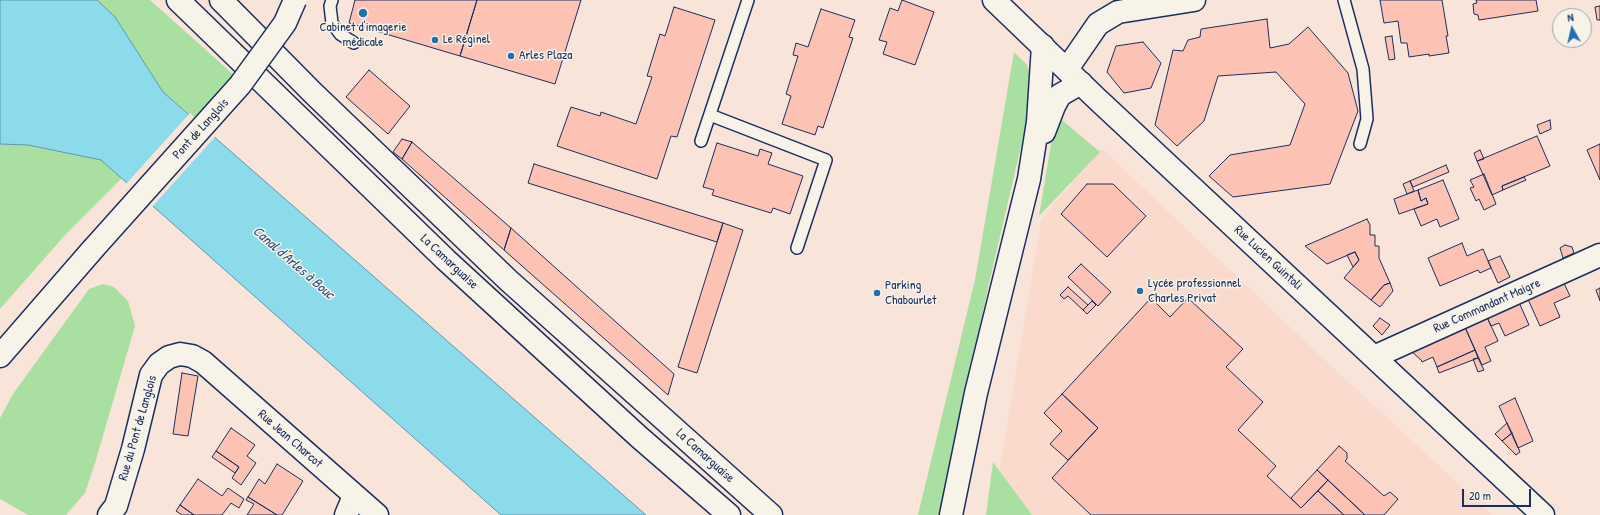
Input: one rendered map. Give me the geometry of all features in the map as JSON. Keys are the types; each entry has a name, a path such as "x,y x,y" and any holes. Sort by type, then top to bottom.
{"main road":[{"name":"La Camarguaise","path":"178,0 446,260 639,437 729,515"},
{"name":"La Camarguaise","path":"221,0 313,93 508,280 771,515"},
{"name":"Pont de Langlois","path":"0,356 93,249 240,85 285,23 295,0"},
{"name":"Rue Lucien Guintoli","path":"994,0 1543,515"},
{"path":"1029,179 1054,106 1074,76 1098,24 1118,12 1194,0"},
{"path":"951,515 976,393 1029,179 1038,122 1043,46"},
{"name":"Rue Commandant Maigre","path":"1374,357 1600,255"},
{"name":"Rue du Pont de Langlois","path":"109,515 116,506 133,449 151,375 159,364 169,357 180,354 192,356 203,362"},
{"name":"Rue Jean Charcot","path":"203,362 350,505 378,515"}],"lane":[{"path":"332,0 330,6 332,23 340,34 354,43"},
{"path":"701,141 748,0"},
{"path":"1344,0 1363,69 1367,119 1360,144"},
{"path":"710,115 826,160 797,248"}],"shaded area":[{"name":"Lycée professionnel Charles Privat","path":"1101,148 1327,362 1492,515 992,515 1041,220"}],"green space":[{"path":"97,0 150,0 235,76 196,120 163,92 115,17"},
{"path":"1014,52 1027,65 1032,80 1033,95 988,288 940,515 918,515 975,280"},
{"path":"1056,115 1100,152 1039,216"},
{"path":"0,144 28,145 101,159 122,178 66,234 0,309"},
{"path":"103,284 114,287 128,301 135,326 95,463 85,493 66,515 28,515 0,499 0,418 13,394 89,289"},
{"path":"993,462 1032,515 986,515"}],"water":[{"name":"Canal d'Arles à Bouc","path":"0,0 97,0 115,17 163,92 646,515 501,515 101,160 28,145 0,144"}],"pier":[{"path":"190,113 216,136 152,207 126,184"}],"building":[{"name":"Le Réginel","path":"355,0 477,0 460,56 349,23"},
{"path":"477,0 581,0 555,84 460,56"},
{"path":"902,0 934,12 915,65 883,54 887,42 879,40 890,8 898,11"},
{"path":"1380,0 1442,0 1448,36 1446,36 1449,53 1409,57 1407,43 1401,43 1398,21 1384,23"},
{"path":"1476,0 1536,0 1538,11 1479,20 1478,15 1474,14 1473,4 1477,3"},
{"path":"1600,6 1600,20 1597,20 1595,7"},
{"path":"674,7 715,20 677,137 671,136 657,179 557,146 571,107 600,116 601,112 636,124 652,77 647,76 660,34 665,36"},
{"path":"821,9 855,20 849,37 853,38 823,128 818,126 815,135 782,124 791,96 786,94 798,56 793,55 796,43 808,47"},
{"path":"1267,19 1270,48 1289,44 1308,27 1348,73 1358,111 1330,184 1233,197 1209,176 1230,155 1290,145 1305,104 1276,72 1218,76 1204,121 1177,146 1155,125 1173,50 1183,51 1188,40 1200,37 1201,29"},
{"path":"1392,36 1395,59 1389,60 1385,37"},
{"path":"1143,42 1161,63 1151,88 1124,93 1107,72 1116,46"},
{"path":"369,70 410,106 388,134 346,97"},
{"path":"1550,120 1551,129 1540,134 1537,125"},
{"path":"1537,136 1550,166 1502,186 1503,190 1492,195 1477,161"},
{"path":"402,139 412,142 402,159 393,152"},
{"path":"412,142 511,228 504,250 402,159"},
{"path":"717,143 758,156 760,149 772,153 768,164 803,176 790,214 773,208 771,213 712,195 714,190 703,187"},
{"path":"1600,144 1600,180 1587,150"},
{"path":"1480,150 1484,159 1477,161 1474,153"},
{"path":"534,164 723,223 717,242 528,183"},
{"path":"1446,165 1449,172 1413,187 1410,181"},
{"path":"1484,174 1496,204 1484,210 1479,199 1476,201 1470,188 1474,187 1470,180"},
{"path":"1524,177 1526,180 1503,190 1502,186"},
{"path":"1443,180 1459,219 1440,227 1437,219 1421,226 1414,209 1428,204 1426,198 1421,201 1418,190"},
{"path":"1410,181 1414,191 1407,194 1403,184"},
{"path":"1087,184 1113,184 1146,216 1107,257 1061,214"},
{"path":"1418,190 1421,201 1426,198 1428,204 1399,214 1394,199"},
{"path":"1367,219 1370,225 1370,235 1375,235 1375,246 1379,246 1379,258 1390,283 1384,285 1371,300 1344,278 1359,260 1355,252 1327,264 1305,246"},
{"path":"723,223 743,230 697,373 678,367"},
{"path":"511,228 674,374 668,395 504,250"},
{"path":"1462,243 1467,256 1483,249 1491,268 1480,273 1478,270 1440,286 1428,258"},
{"path":"1565,245 1572,247 1574,253 1563,258 1560,248"},
{"path":"1355,252 1359,260 1353,267 1347,255"},
{"path":"1500,256 1510,277 1498,283 1488,261"},
{"path":"1081,264 1111,292 1098,306 1068,277"},
{"path":"1563,281 1570,296 1554,303 1560,317 1540,326 1527,297"},
{"path":"1390,283 1393,291 1380,307 1371,300 1384,285"},
{"path":"1068,287 1088,305 1083,310 1068,296 1064,299 1060,295"},
{"path":"1600,288 1600,301 1596,290"},
{"path":"1151,298 1170,317 1188,298 1243,349 1226,367 1263,402 1238,430 1276,466 1267,476 1301,508 1318,491 1344,515 1091,515 1052,478 1098,428 1062,394"},
{"path":"1518,300 1529,325 1505,336 1499,323 1491,326 1486,315"},
{"path":"1092,301 1096,305 1087,314 1083,310"},
{"path":"1486,315 1498,341 1485,347 1491,361 1482,365 1464,325"},
{"path":"1380,318 1390,325 1382,335 1373,326"},
{"path":"1464,325 1475,350 1437,367 1433,357 1422,362 1409,349"},
{"path":"1475,350 1478,358 1439,373 1437,367"},
{"path":"1478,358 1484,370 1478,372 1473,359"},
{"path":"182,373 198,376 188,436 173,434"},
{"path":"1062,394 1098,428 1068,460 1050,444 1062,431 1044,413"},
{"path":"1515,398 1533,441 1518,448 1499,406"},
{"path":"1507,423 1512,433 1502,441 1495,434"},
{"path":"231,428 255,445 247,456 256,463 241,485 232,478 239,467 216,451"},
{"path":"1512,433 1520,452 1516,455 1502,441"},
{"path":"1339,446 1347,453 1347,459 1345,461 1384,496 1390,492 1398,499 1384,515 1365,515 1317,470"},
{"path":"216,451 239,467 235,473 212,457"},
{"path":"277,464 303,481 282,515 277,515 248,497 259,479 265,484"},
{"path":"1317,470 1328,480 1301,508 1291,498"},
{"path":"198,479 222,496 228,488 244,499 239,508 231,503 222,515 194,515 180,505"},
{"path":"1328,480 1365,515 1344,515 1318,491"},
{"path":"248,497 277,515 247,515 254,504 246,500"},
{"path":"180,505 194,515 182,515 176,511"}],"place":[{"name":"Cabinet d'imagerie médicale","path":"363,13"},
{"name":"Le Réginel","path":"435,40"},
{"name":"Arles Plaza","path":"511,56"},
{"name":"Lycée professionnel Charles Privat","path":"1140,291"},
{"name":"Parking Chabourlet","path":"877,293"}]}
